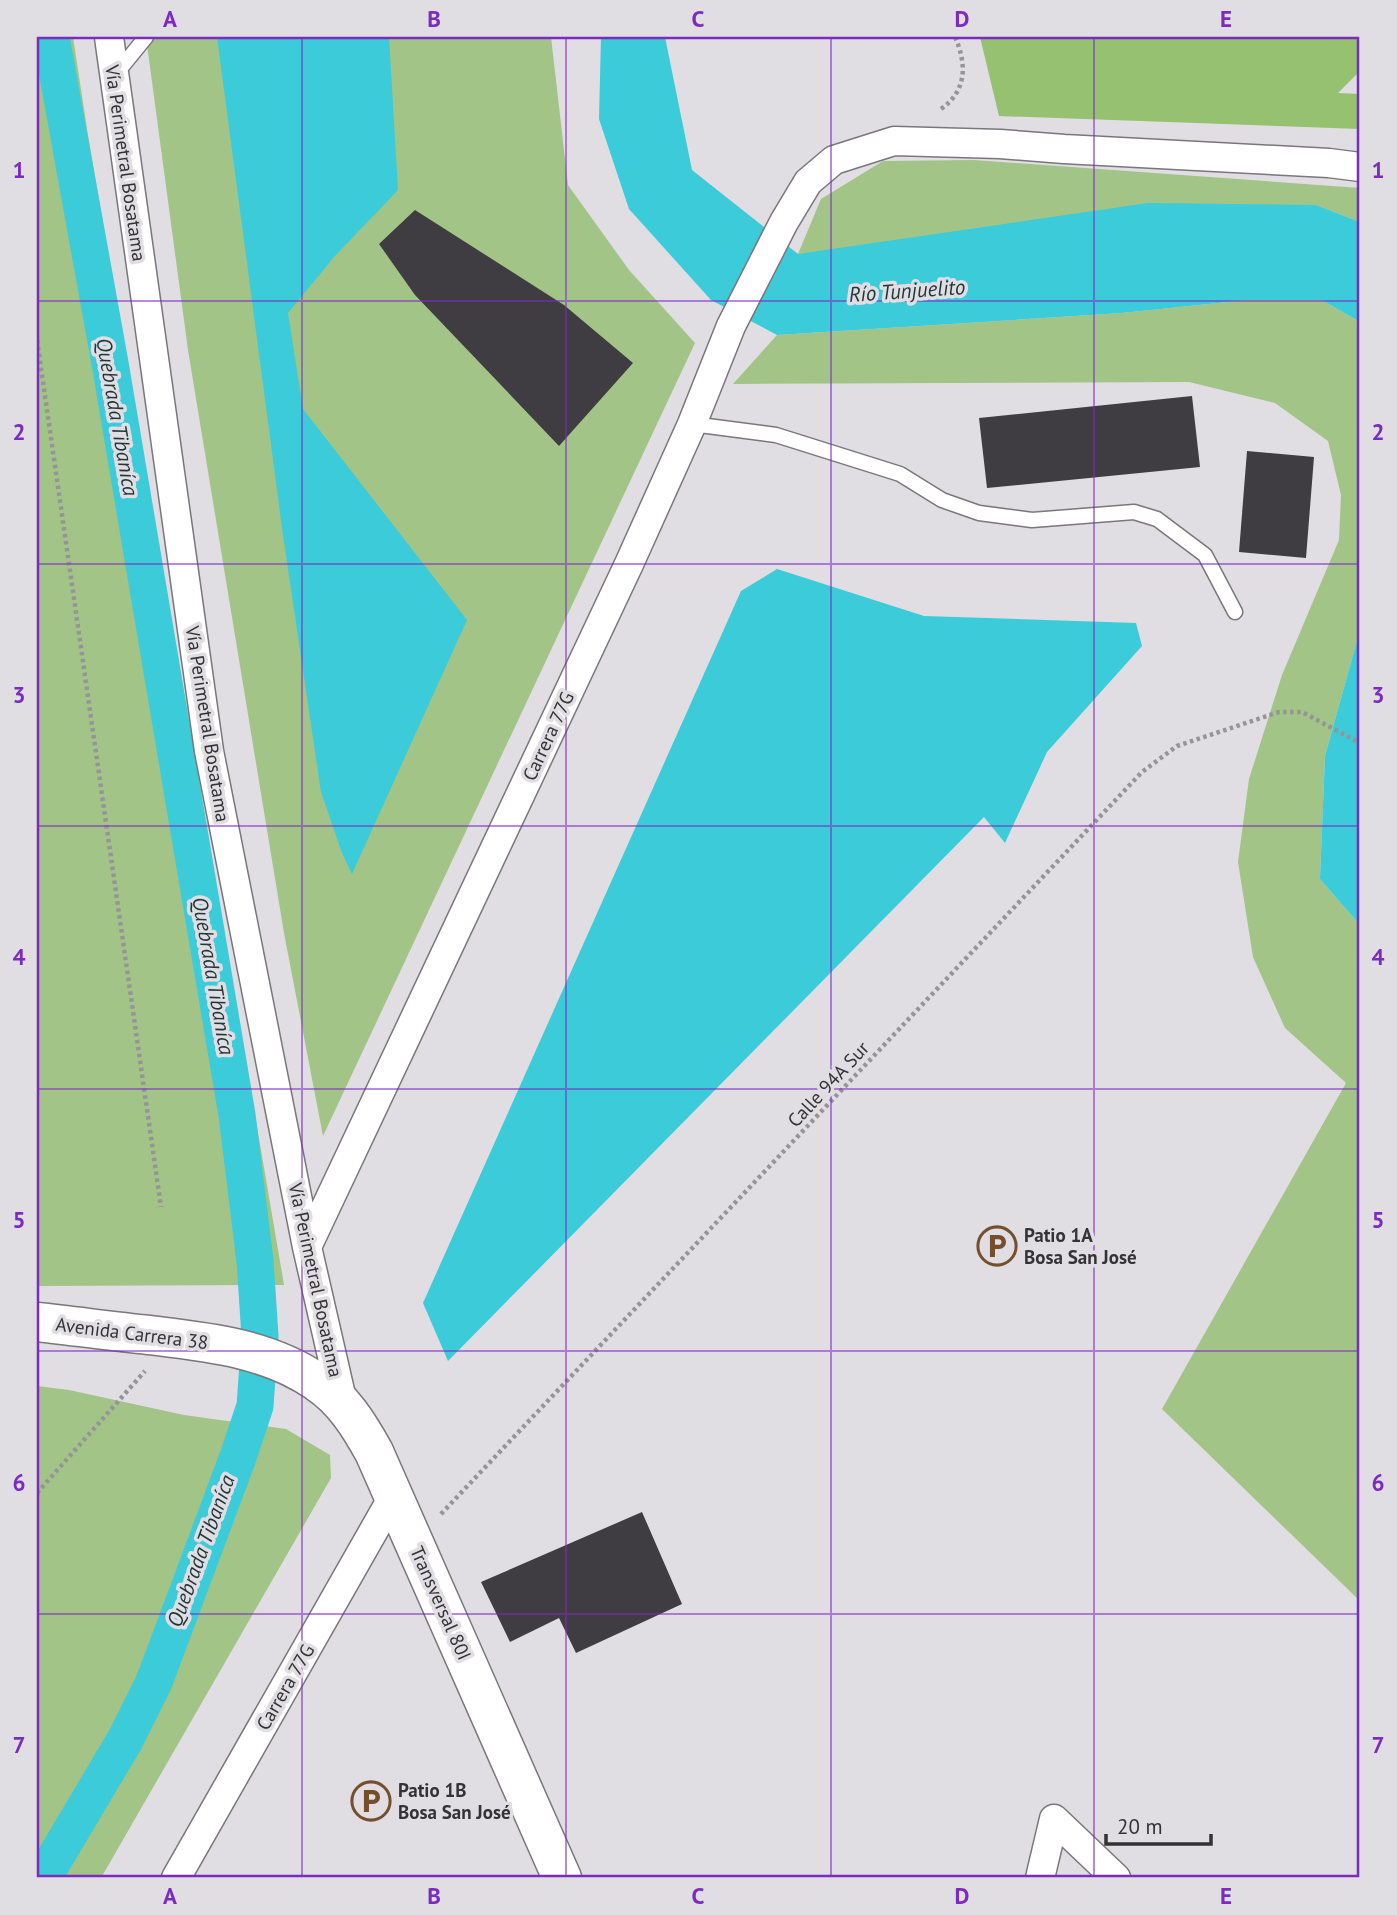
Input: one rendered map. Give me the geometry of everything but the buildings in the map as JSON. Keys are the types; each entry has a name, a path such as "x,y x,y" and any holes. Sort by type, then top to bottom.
{"main road":[{"name":"Avenida Carrera 38","path":"37,1322 227,1345 278,1360"},
{"name":"Transversal 80I","path":"278,1360 319,1383 343,1404 374,1452 562,1878"}],"street":[{"name":"Vía Perimetral Bosatama","path":"109,37 209,751 307,1247 343,1404"},
{"name":"Carrera 77G","path":"307,1247 623,576 692,424 731,326 783,222 808,182 834,160 894,141 1000,144 1360,167"},
{"name":"Carrera 77G","path":"176,1878 394,1495"},
{"path":"1040,1878 1054,1818 1116,1878"}],"lane":[{"path":"114,76 146,37"},
{"path":"692,424 776,435 900,474 942,500 979,513 1032,520 1134,513 1157,519 1205,555 1235,612"}],"path":[{"path":"894,141 954,100 965,69 955,37"},
{"path":"37,340 162,1207"},
{"name":"Calle 94A Sur","path":"414,1543 1142,772 1177,746 1279,712 1302,712 1360,743"},
{"path":"37,1493 174,1338"}],"green space":[{"path":"37,37 73,37 284,1285 37,1286"},
{"path":"146,37 551,37 568,185 629,270 695,343 323,1136 284,933 188,350"},
{"path":"980,37 1360,37 1360,71 1338,93 1360,94 1360,129 999,116"},
{"path":"974,160 1360,188 1360,222 1316,205 798,254 821,199 883,161"},
{"path":"1247,300 1322,300 1360,322 1360,630 1325,756 1320,879 1360,925 1360,1601 1162,1409 1346,1083 1285,1028 1253,957 1238,862 1249,779 1282,675 1339,540 1341,495 1328,441 1275,403 1189,382 733,384 777,335 1122,313"},
{"path":"37,1386 69,1390 184,1415 286,1429 330,1455 331,1478 101,1878 37,1878"}],"water":[{"path":"217,37 389,37 398,190 334,257 288,313 303,409 467,620 352,874 321,792 283,535"},
{"name":"Río Tunjuelito","path":"601,37 665,37 692,170 798,254 1148,203 1316,205 1360,222 1360,322 1322,300 1247,300 1122,313 777,335 711,300 629,209 599,119"},
{"path":"777,569 924,616 1136,623 1142,646 1047,752 1005,843 984,817 448,1361 423,1303 741,591"},
{"path":"1360,630 1360,925 1320,879 1325,756"}],"waterway":[{"name":"Quebrada Tibaníca","path":"43,1878 125,1740 154,1682 255,1406 260,1336 255,1261 237,1115 110,363 51,37"}],"place":[{"name":"Patio 1A Bosa San José","path":"997,1246"},
{"name":"Patio 1B Bosa San José","path":"371,1801"}]}
